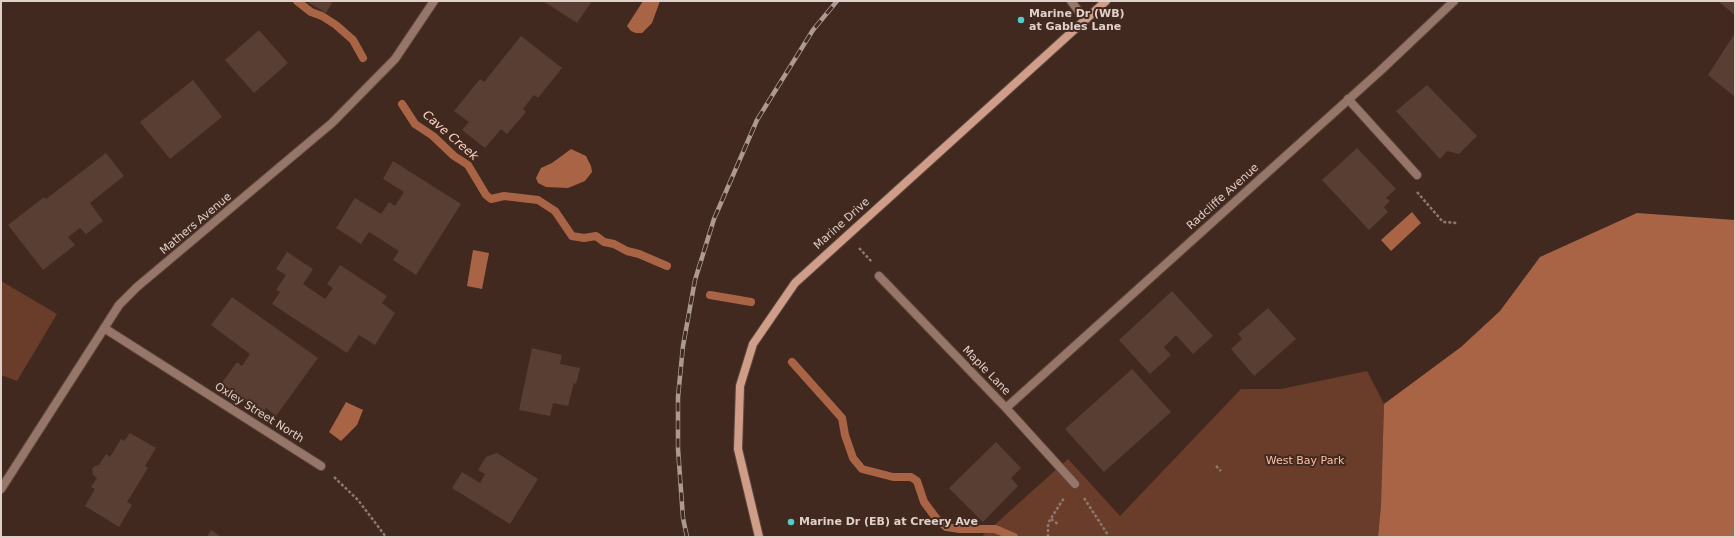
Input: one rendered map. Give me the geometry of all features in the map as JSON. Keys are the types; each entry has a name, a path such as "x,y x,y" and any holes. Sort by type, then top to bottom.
{"main road":[{"name":"Marine Drive","path":"759,537 738,449 740,386 753,344 795,283 1106,1"}],"street":[{"name":"Mathers Avenue","path":"1,489 120,305 137,287 291,160 332,123 395,59 434,1"},
{"path":"1071,1 1085,20"},
{"name":"Radcliffe Avenue","path":"1006,408 1348,99 1454,1"},
{"path":"1348,99 1417,175"},
{"name":"Maple Lane","path":"879,276 1006,408 1075,484"},
{"name":"Oxley Street North","path":"104,328 322,466"}],"path":[{"path":"1417,175 1408,183 1443,222 1458,223"},
{"path":"322,466 358,500 386,537"},
{"path":"1216,466 1221,471"},
{"path":"1075,484 1108,535"},
{"path":"1048,537 1048,523 1065,496"},
{"path":"1051,519 1058,524"}],"green space":[{"path":"1,281 57,314 17,381 1,375"},
{"name":"West Bay Park","path":"1367,371 1384,404 1381,505 1378,537 981,537 1068,459 1120,516 1241,389 1281,389"}],"shaded area":[{"path":"643,1 660,1 652,23 642,33 636,33 631,31 627,26"},
{"path":"571,149 586,156 591,166 592,172 585,181 568,188 546,187 538,183 536,178 541,168 552,163"},
{"path":"1412,212 1421,223 1391,251 1381,240"},
{"path":"1637,213 1735,220 1735,537 1378,537 1381,505 1384,404 1461,347 1500,311 1540,257"},
{"path":"473,250 489,253 482,289 467,286"},
{"path":"346,402 363,410 357,425 341,441 329,432"}],"building":[{"path":"306,1 333,1 326,13"},
{"path":"543,1 592,1 577,23"},
{"path":"1718,1 1735,1 1735,15"},
{"path":"259,30 288,63 254,93 225,60"},
{"path":"1735,33 1735,97 1708,75"},
{"path":"521,36 562,68 538,98 534,95 523,109 526,112 507,134 501,129 485,148 462,130 469,122 454,111 480,79 484,82"},
{"path":"193,80 222,117 170,159 140,122"},
{"path":"1427,85 1477,136 1459,154 1447,151 1440,159 1396,111"},
{"path":"1357,148 1396,189 1386,198 1390,201 1384,207 1388,212 1369,230 1322,180"},
{"path":"106,153 124,176 90,203 103,221 86,234 80,228 68,237 75,245 43,270 8,225 44,197 46,199"},
{"path":"393,161 461,204 416,275 393,260 399,251 369,232 361,244 336,228 355,198 381,214 389,202 395,206 404,192 383,179"},
{"path":"287,252 313,269 303,284 325,299 333,288 327,284 340,265 387,296 382,303 395,313 375,345 359,335 347,353 272,304 280,292 276,290 286,275 276,269"},
{"path":"1172,291 1213,336 1193,354 1176,335 1164,347 1171,355 1150,374 1119,340"},
{"path":"232,297 318,358 276,416 266,408 263,413 221,384 237,362 242,366 250,354 211,325"},
{"path":"1268,308 1296,339 1254,376 1231,349 1242,339 1238,334"},
{"path":"532,348 562,355 560,364 580,368 576,384 574,383 568,406 553,403 550,416 519,410"},
{"path":"1132,369 1171,412 1104,472 1065,429"},
{"path":"130,433 156,448 145,466 148,468 127,502 132,505 119,527 85,506 95,489 91,487 97,478 93,475 92,469 99,465 106,454 110,457 121,439 124,441"},
{"path":"996,442 1021,468 1011,478 1018,486 983,522 949,488"},
{"path":"497,453 538,479 510,524 452,488 462,472 480,483 485,474 478,470 486,457"},
{"path":"211,530 221,537 207,537"}],"waterway":[{"name":"Cave Creek","path":"297,1 311,12 322,16 336,25 353,40 363,58"},
{"name":"Cave Creek","path":"402,104 415,124 433,136 454,156 468,165 486,195 491,199 504,196 538,200 555,211 572,236 584,238 596,236 604,242 614,244 627,251 639,254 667,266"},
{"name":"Cave Creek","path":"710,295 751,302"},
{"name":"Cave Creek","path":"792,362 842,418 845,435 853,458 862,469 893,477 911,477 917,481 924,502 936,518 946,527 960,529 995,529 1014,537"}],"railway":[{"path":"687,537 683,518 678,449 678,397 683,346 695,280 714,219 757,120 813,30 837,1"}],"place":[{"name":"Marine Dr (WB) at Gables Lane","path":"1021,20"},
{"name":"Marine Dr (EB) at Creery Ave","path":"791,522"}]}
